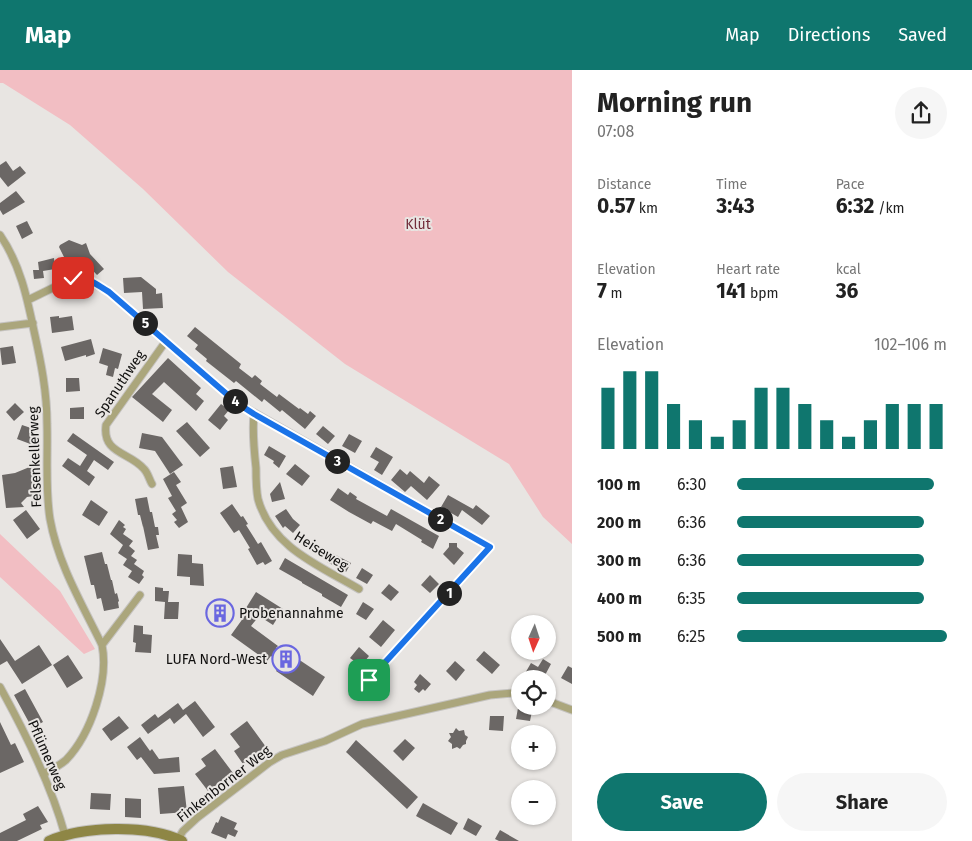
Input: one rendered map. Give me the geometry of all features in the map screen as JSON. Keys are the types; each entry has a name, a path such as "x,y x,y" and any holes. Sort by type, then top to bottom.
{"main road":[{"path":"49,841 65,835 93,830 134,830 156,833 180,840"}],"street":[{"name":"Felsenkellerweg","path":"0,235 16,263 28,300 46,394 50,520 71,583 102,645 104,666 100,690 91,720 74,750 59,766 43,774"},
{"path":"28,300 73,278 81,277 109,292 237,403 490,547 369,680"},
{"path":"0,327 32,323"},
{"name":"Spanuthweg","path":"152,484 144,469 110,446 104,435 106,425 166,341"},
{"name":"Heiseweg","path":"254,414 252,429 258,498 268,522 282,541 294,551 359,589"},
{"path":"102,645 140,595"},
{"name":"Pflümerweg","path":"0,687 43,774 65,835"},
{"name":"Finkenborner Weg","path":"180,840 183,831 198,818 270,762 282,755 325,741 362,724 490,695 511,693"},
{"path":"556,704 572,710"}],"green space":[{"name":"Klüt","path":"0,70 572,70 572,544 543,517 509,464 345,364 228,272 143,189 70,125 3,83 0,83"},
{"path":"0,534 60,591 95,649 84,654 0,577"}],"building":[{"path":"6,161 13,171 20,166 26,173 8,187 0,177 0,165"},
{"path":"16,191 25,202 3,215 0,210 0,203"},
{"path":"27,221 33,233 22,239 16,226"},
{"path":"69,240 82,245 86,243 90,254 104,269 97,275 81,258 68,265 59,247"},
{"path":"54,258 55,269 43,271 44,278 34,279 33,270 39,270 38,262"},
{"path":"141,277 156,289 156,294 162,293 163,308 143,309 142,292 124,293 123,278"},
{"path":"59,316 59,318 72,316 74,330 52,333 50,317"},
{"path":"195,327 241,364 239,368 252,378 255,375 262,381 260,384 277,397 279,394 299,409 308,414 310,411 316,416 305,429 282,410 280,412 264,399 262,402 236,381 234,383 206,361 207,359 195,349 198,345 187,336"},
{"path":"91,339 95,354 65,361 61,347"},
{"path":"13,346 16,363 2,365 0,348"},
{"path":"103,348 122,354 118,369 115,368 113,377 106,375 108,366 99,363"},
{"path":"168,358 201,388 196,394 204,401 196,411 164,382 152,394 172,410 163,422 132,397"},
{"path":"66,378 79,378 80,391 66,392"},
{"path":"15,403 24,412 14,421 6,412"},
{"path":"221,404 229,410 224,416 228,420 220,430 208,420"},
{"path":"84,407 84,419 70,419 70,408"},
{"path":"187,422 210,448 200,457 176,431"},
{"path":"22,425 37,430 33,445 17,439"},
{"path":"323,426 335,436 328,444 316,434"},
{"path":"73,433 114,462 108,470 94,460 87,471 95,477 89,486 62,466 68,458 80,466 87,455 67,441"},
{"path":"142,433 162,437 183,465 170,474 155,451 139,448"},
{"path":"349,434 362,441 355,453 342,446"},
{"path":"269,446 286,456 279,468 273,463 274,461 264,455"},
{"path":"376,447 393,457 382,475 374,470 379,462 370,457"},
{"path":"295,464 310,476 302,486 286,474"},
{"path":"32,466 34,496 27,497 21,503 24,507 6,508 2,475 15,473"},
{"path":"233,466 237,487 223,489 220,468"},
{"path":"400,469 407,475 410,471 424,483 429,476 440,485 427,500 411,486 405,492 391,480"},
{"path":"174,472 181,482 176,485 187,503 181,507 188,522 179,528 174,522 177,520 172,514 176,511 168,498 172,496 163,479"},
{"path":"280,482 285,499 272,502 270,494"},
{"path":"338,488 348,495 350,492 357,497 356,499 387,516 391,509 439,536 433,549 396,524 392,531 373,521 371,524 330,500"},
{"path":"448,495 473,509 476,505 490,516 482,525 462,510 458,517 441,507"},
{"path":"147,497 150,512 152,512 155,527 158,527 159,535 156,535 159,548 148,550 135,499"},
{"path":"91,500 108,512 99,526 82,515"},
{"path":"232,504 241,517 243,516 248,524 246,525 258,544 261,542 272,561 265,565 263,562 257,565 248,549 250,548 239,530 234,533 220,513"},
{"path":"286,509 300,525 293,533 285,526 283,528 275,516"},
{"path":"26,510 40,529 27,539 13,520"},
{"path":"119,520 125,525 123,527 126,529 123,534 133,541 129,546 135,551 131,556 137,560 134,564 144,571 142,575 144,577 139,584 128,577 132,571 123,565 127,559 118,553 123,545 110,534"},
{"path":"449,543 457,543 457,547 464,553 454,565 443,554 449,547"},
{"path":"102,552 119,601 119,608 104,611 101,598 97,599 94,585 91,585 84,556"},
{"path":"332,553 351,563 346,572 327,562"},
{"path":"178,554 192,555 192,563 203,564 204,586 190,585 190,577 177,576"},
{"path":"285,558 348,595 341,607 279,569"},
{"path":"362,568 373,575 367,584 356,578"},
{"path":"430,575 439,584 430,593 421,585"},
{"path":"389,584 399,592 391,601 381,593"},
{"path":"155,587 163,588 163,591 169,591 168,602 179,602 178,619 164,619 165,602 155,601"},
{"name":"LUFA Nord-West","path":"256,592 283,609 273,625 259,616 251,626 278,646 276,648 286,656 289,653 325,677 313,696 276,671 282,663 271,656 267,661 231,635 249,610 246,608"},
{"path":"363,602 374,609 366,620 356,614"},
{"path":"383,620 395,630 381,647 369,637"},
{"path":"134,625 143,626 143,634 152,635 151,653 135,652 136,643 133,642"},
{"path":"0,639 15,661 39,645 52,665 22,684 7,661 0,665"},
{"path":"359,647 369,656 361,666 350,658"},
{"path":"484,651 500,665 492,674 476,660"},
{"path":"68,655 83,678 67,688 53,665"},
{"path":"542,660 551,664 548,670 527,670 531,663 538,667"},
{"path":"455,661 465,670 456,681 446,671"},
{"path":"568,666 572,668 572,684 561,678"},
{"path":"420,674 431,684 425,691 423,689 419,693 414,689 417,685 414,682"},
{"path":"25,689 43,722 32,728 14,695"},
{"path":"195,701 215,727 203,737 186,714 174,724 170,718 148,734 141,725 155,714 158,718 178,703 183,710"},
{"path":"517,715 531,715 530,721 516,719"},
{"path":"119,716 129,728 111,741 102,729"},
{"path":"490,716 504,716 503,731 489,730"},
{"path":"247,721 266,747 243,764 234,751 240,747 230,734"},
{"path":"0,722 11,745 15,743 24,762 0,773"},
{"path":"456,728 459,731 464,730 465,735 468,737 466,744 460,749 457,747 452,749 452,744 448,741 451,737 449,733 453,733"},
{"path":"140,737 150,751 152,749 159,759 179,757 180,772 154,774 141,757 137,760 127,747"},
{"path":"405,739 415,748 403,761 393,751"},
{"path":"356,740 418,797 407,809 346,752"},
{"path":"215,749 233,773 208,791 195,774 206,766 201,759"},
{"path":"184,786 187,812 160,814 158,788"},
{"path":"91,793 111,794 110,810 90,809"},
{"path":"125,798 141,799 141,818 125,817"},
{"path":"423,803 458,823 451,835 416,816"},
{"path":"38,806 48,822 40,825 42,829 17,841 0,841 0,833 26,820 23,814"},
{"path":"221,816 237,823 234,829 238,831 235,837 228,834 226,839 211,833"},
{"path":"468,818 482,826 476,836 463,829"},
{"path":"500,830 519,841 499,841 495,839"}],"place":[{"name":"Probenannahme","path":"220,613"},
{"name":"LUFA Nord-West","path":"286,659"}],"route":[{"path":"73,278 81,277 109,292 237,403 254,414 490,547 369,680"}]}
